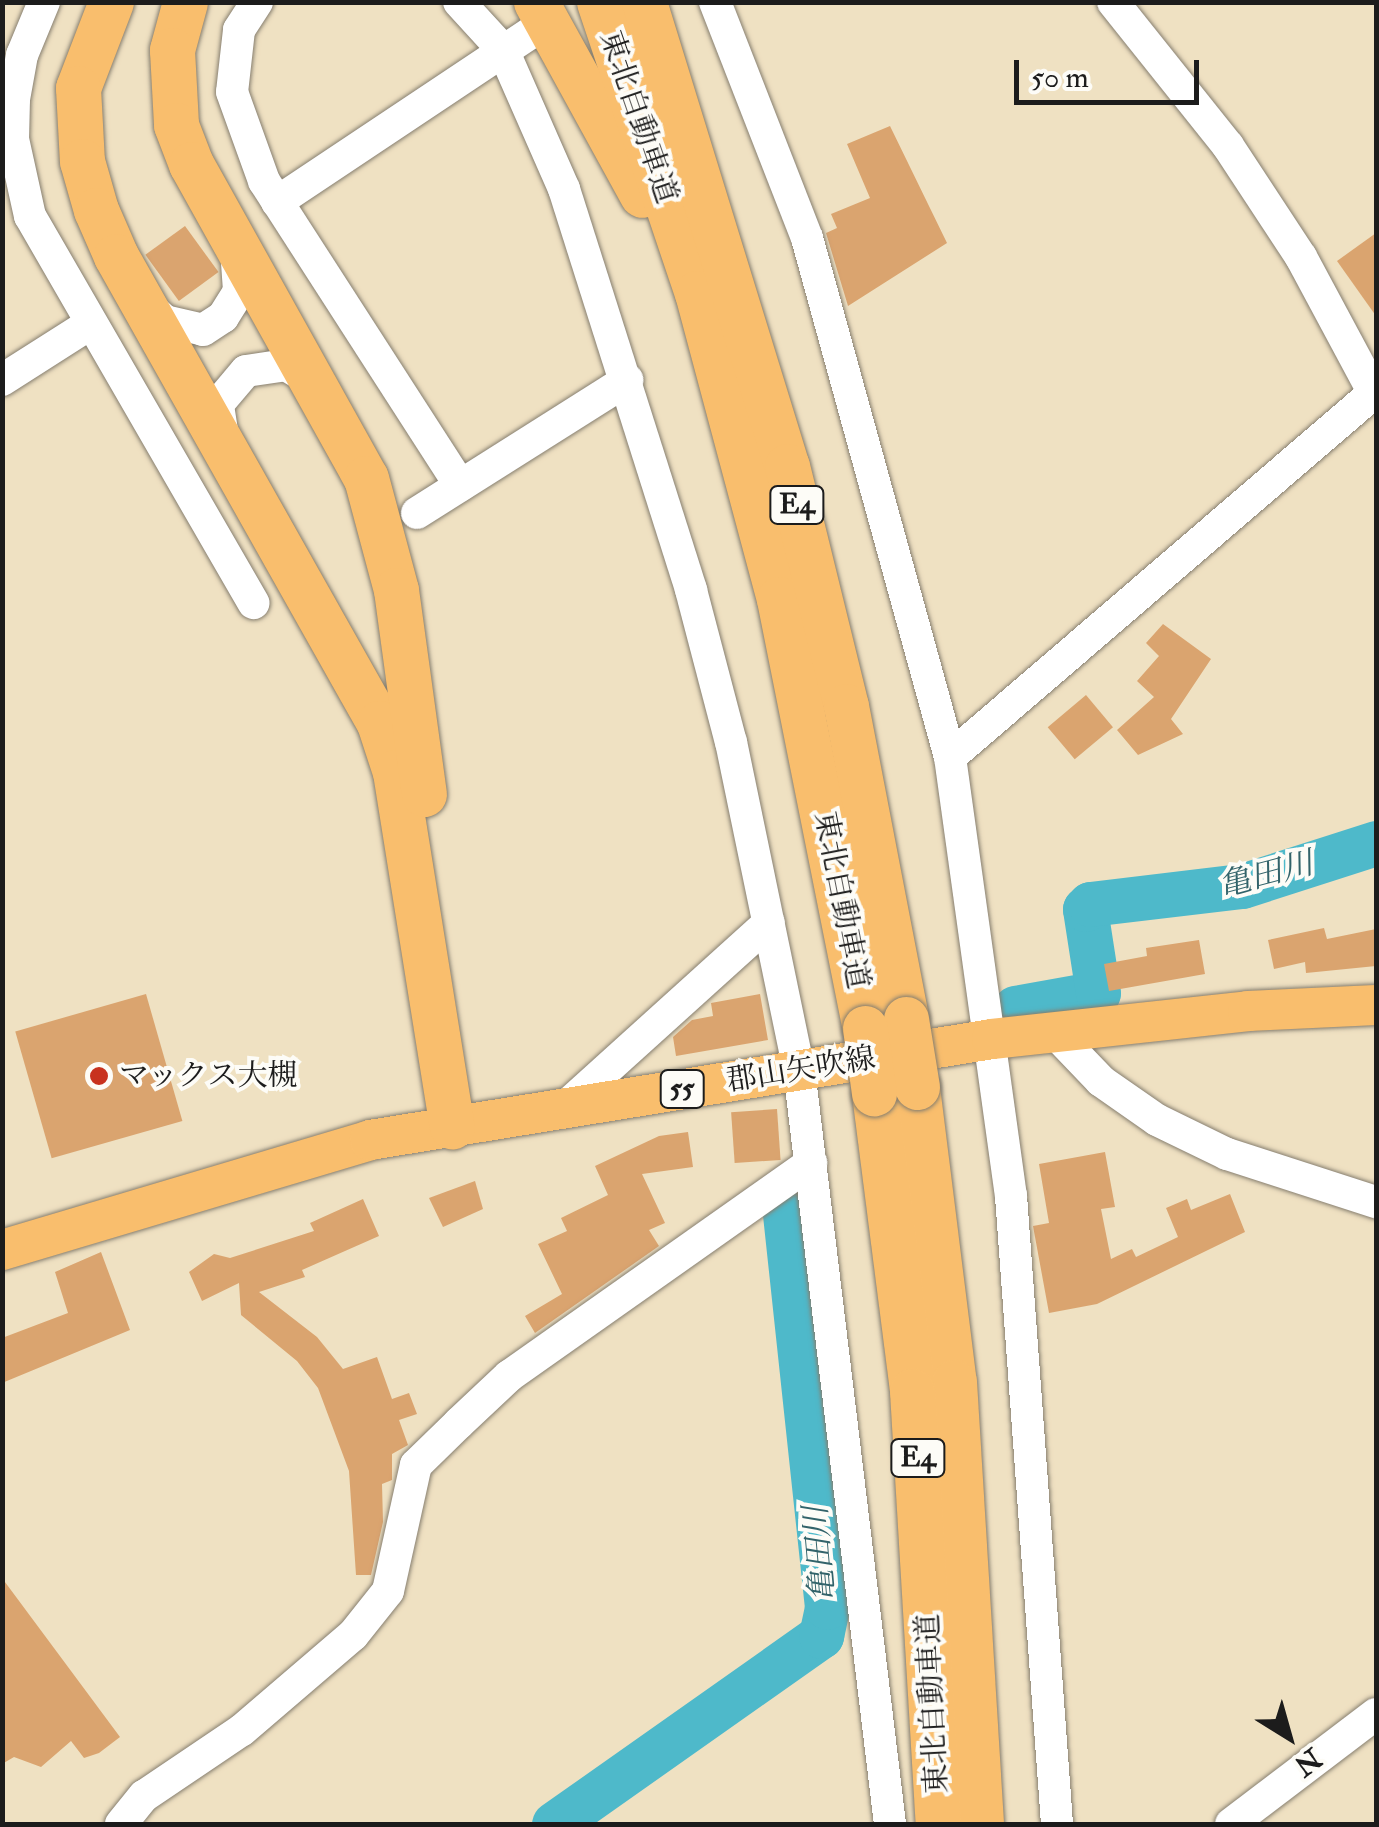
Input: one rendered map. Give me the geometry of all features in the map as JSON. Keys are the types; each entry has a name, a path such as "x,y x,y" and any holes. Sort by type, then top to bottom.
{"highway":[{"path":"111,2 78,88 77,124 96,210 138,297 344,652 384,740 465,1124"},
{"path":"185,2 172,50 176,125 234,242 366,478 396,590 465,1124"},
{"name":"東北自動車道","path":"599,2 697,293 780,600 886,1024"},
{"name":"東北自動車道","path":"644,2 788,466 846,706 896,1090 954,1382 972,1612 980,1824"},
{"path":"536,16 697,293"},
{"name":"東北自動車道","path":"896,1090 938,1824"},
{"path":"972,1612 998,1737 1006,1824"}],"main road":[{"name":"郡山矢吹線","path":"2,1250 370,1140 992,1039 1248,1011 1376,1005"}],"street":[{"path":"44,2 22,55 12,139 30,216 253,603"},
{"path":"257,2 239,30 232,92 277,202 460,485"},
{"path":"459,2 503,50 564,189 626,380 731,742 799,1070 890,1824"},
{"path":"714,2 806,238 950,756 1012,1196 1057,1824"},
{"path":"950,756 1375,392 1301,257 1228,146 1113,2"},
{"path":"277,202 492,64 536,16"},
{"path":"138,297 165,321 203,330 223,317 239,292 234,242"},
{"path":"2,380 90,324"},
{"path":"229,456 218,404 229,385 266,363 286,365 315,382"},
{"path":"417,512 626,380"},
{"path":"564,1108 769,924"},
{"path":"1056,1034 1100,1080 1157,1120 1227,1154 1376,1202"},
{"path":"124,1824 144,1796 242,1730 353,1635 388,1591 416,1465 459,1423 510,1376 811,1164"},
{"path":"1231,1824 1376,1714"}],"building":[{"path":"890,126 947,243 848,306 826,233 837,228 831,214 870,198 847,144"},
{"path":"185,226 219,272 179,301 145,255"},
{"path":"1376,233 1376,316 1337,261"},
{"path":"1163,624 1211,659 1171,719 1183,734 1138,755 1117,730 1154,697 1137,681 1159,656 1146,643"},
{"path":"1086,695 1113,727 1075,759 1048,727"},
{"path":"1324,928 1327,939 1376,929 1376,966 1306,973 1305,962 1274,969 1268,940"},
{"path":"1199,940 1205,974 1109,991 1104,964 1147,956 1146,948"},
{"name":"マックス大槻","path":"146,994 182,1121 52,1158 15,1031"},
{"path":"760,994 768,1040 676,1056 673,1037 692,1020 713,1016 711,1003"},
{"path":"777,1109 781,1160 735,1163 731,1112"},
{"path":"688,1132 693,1167 642,1174 665,1223 649,1230 659,1246 535,1333 525,1316 562,1294 538,1244 567,1231 561,1218 608,1195 595,1166 659,1136"},
{"path":"1105,1152 1115,1207 1101,1209 1111,1259 1132,1249 1136,1257 1178,1237 1166,1208 1187,1199 1191,1210 1230,1194 1245,1232 1097,1304 1049,1313 1033,1226 1049,1223 1039,1164"},
{"path":"475,1181 483,1209 443,1227 429,1198"},
{"path":"363,1199 379,1236 302,1270 305,1277 259,1292 317,1337 343,1369 377,1357 392,1399 409,1393 417,1414 399,1420 408,1445 392,1454 392,1480 382,1484 383,1522 371,1575 356,1575 349,1471 318,1388 297,1361 241,1315 239,1283 202,1301 189,1272 214,1254 230,1258 314,1231 310,1223"},
{"path":"101,1252 130,1330 2,1383 2,1338 68,1313 55,1272"},
{"path":"2,1578 120,1737 99,1753 84,1758 71,1741 41,1767 14,1757 2,1764"}],"waterway":[{"name":"亀田川","path":"1015,1008 1098,993 1085,909 1090,904 1242,886 1376,843"},
{"name":"亀田川","path":"554,1824 821,1636 827,1607 784,1206"}],"place":[{"name":"マックス大槻","path":"99,1076"}]}
